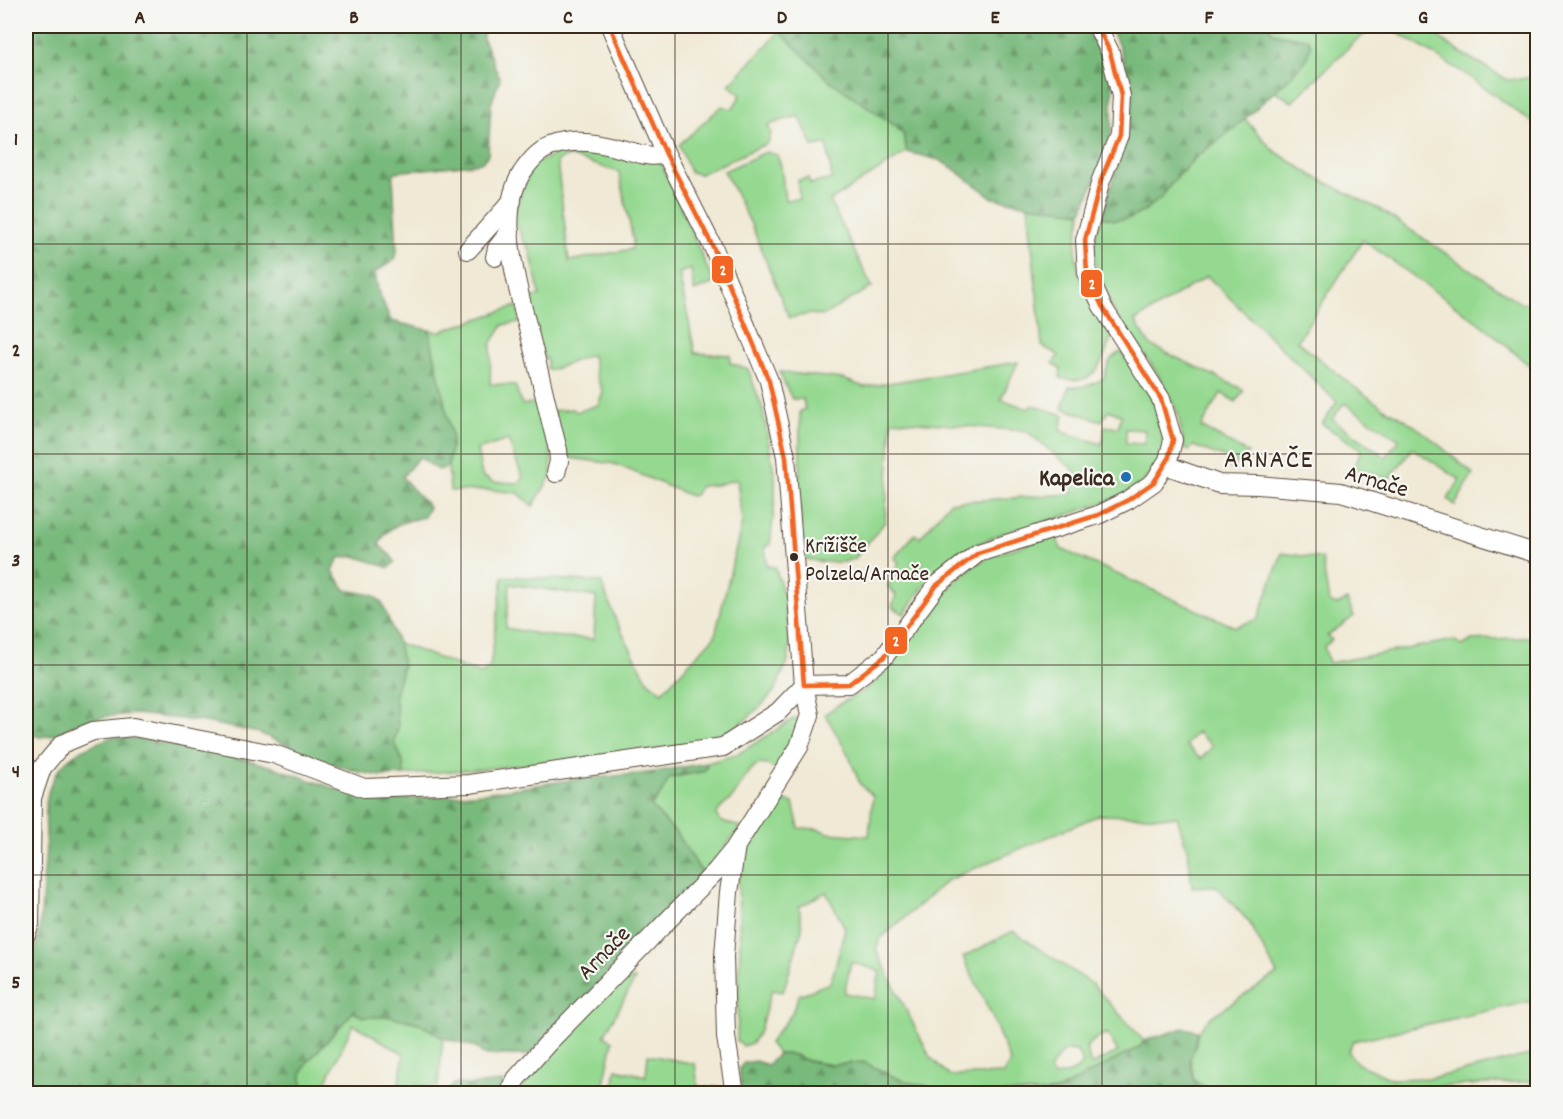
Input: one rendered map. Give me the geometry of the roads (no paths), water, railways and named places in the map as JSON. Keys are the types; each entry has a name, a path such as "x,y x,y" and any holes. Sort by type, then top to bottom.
{"street":[{"name":"Arnače","path":"509,1094 516,1079 547,1044 716,871 736,846 799,747 810,715 804,685 786,457 769,381 714,249 666,154 609,26"},
{"path":"26,934 30,924 32,798 42,768 62,744 93,731 133,726 274,754 364,788 469,784 723,747 778,712 804,685 849,684 884,657 937,585 978,553 1098,515 1128,500 1154,482 1168,460 1173,440 1161,399 1102,306 1087,273 1085,240 1101,180 1119,136 1121,96 1110,52 1097,26"},
{"path":"556,473 559,461 558,450 513,268 510,231 513,194 519,175 535,156 549,147 564,143 597,142 645,156 666,154"},
{"path":"468,250 512,201"},
{"path":"495,257 497,248 510,231"},
{"name":"Arnače","path":"1165,465 1219,484 1341,492 1538,554"},
{"name":"Arnače","path":"735,1094 726,1037 724,956 729,892 736,846"}],"place":[{"name":"Kapelica","path":"1126,477"},
{"name":"Križišče Polzela/Arnače","path":"794,557"}],"district":[{"name":"ARNAČE","path":"1269,458"}]}
